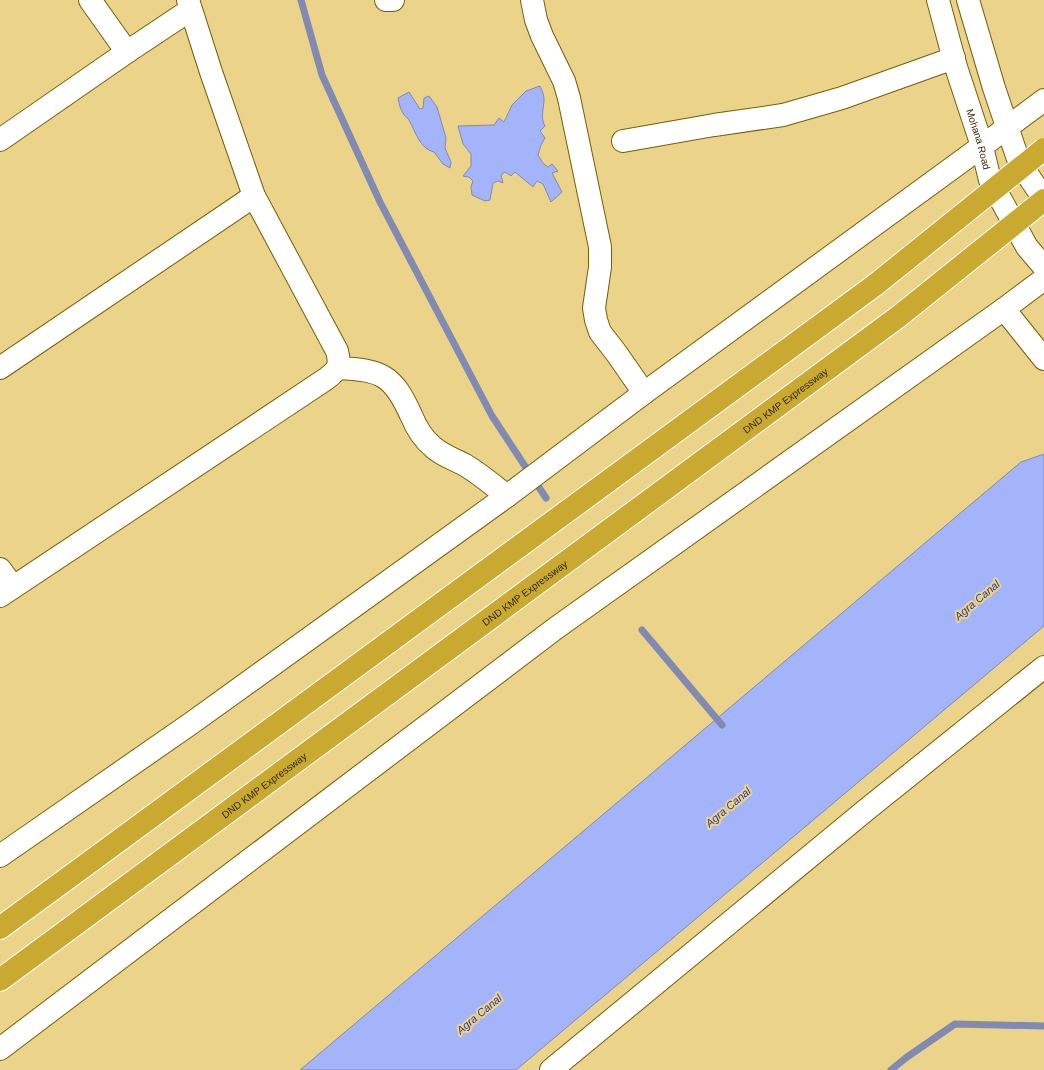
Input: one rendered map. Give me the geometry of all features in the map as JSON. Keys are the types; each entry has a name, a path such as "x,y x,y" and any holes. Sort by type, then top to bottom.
{"highway":[{"path":"0,928 875,285 1044,149"},
{"name":"DND KMP Expressway","path":"0,980 898,317 1044,199"}],"street":[{"path":"90,0 127,52"},
{"path":"386,0 393,0"},
{"path":"532,0 536,20 542,36 564,80 568,92 600,247 600,267 594,308 596,320 600,332 618,354 644,393"},
{"name":"Mohana Road","path":"938,0 990,180 1027,247 1044,266"},
{"path":"968,0 1019,162 1044,199"},
{"path":"0,140 127,52 189,5 254,196 337,351 340,360 338,368 326,380 6,591 0,569"},
{"path":"623,141 783,115 842,98 954,58"},
{"path":"0,856 193,722 512,492 644,393 1044,100"},
{"path":"0,368 254,196"},
{"path":"0,1049 556,628 1044,279"},
{"path":"1004,309 1044,359"},
{"path":"338,368 367,370 388,379 396,386 403,398 420,434 432,447 486,479 512,492"},
{"path":"551,1070 872,806 1044,667"}],"water":[{"path":"540,86 544,97 542,116 545,126 540,131 545,138 538,155 543,163 548,167 552,164 558,171 552,173 562,192 551,202 543,184 537,181 533,187 515,172 511,176 505,172 501,175 503,183 498,181 493,183 490,200 485,201 472,195 471,187 473,181 469,177 463,176 471,166 471,154 463,144 458,126 494,125 499,118 504,122 512,105 526,91"},
{"path":"409,92 420,109 423,108 424,98 429,96 437,107 446,138 445,148 451,162 450,168 443,164 434,152 425,147 409,120 404,115 398,98"},
{"name":"Agra Canal","path":"1044,454 1044,626 516,1070 300,1070 1021,462"}],"waterway":[{"path":"301,0 322,75 380,202 492,416 546,498"},
{"path":"642,630 722,725"},
{"path":"891,1070 907,1057 955,1024 1044,1026"}]}
